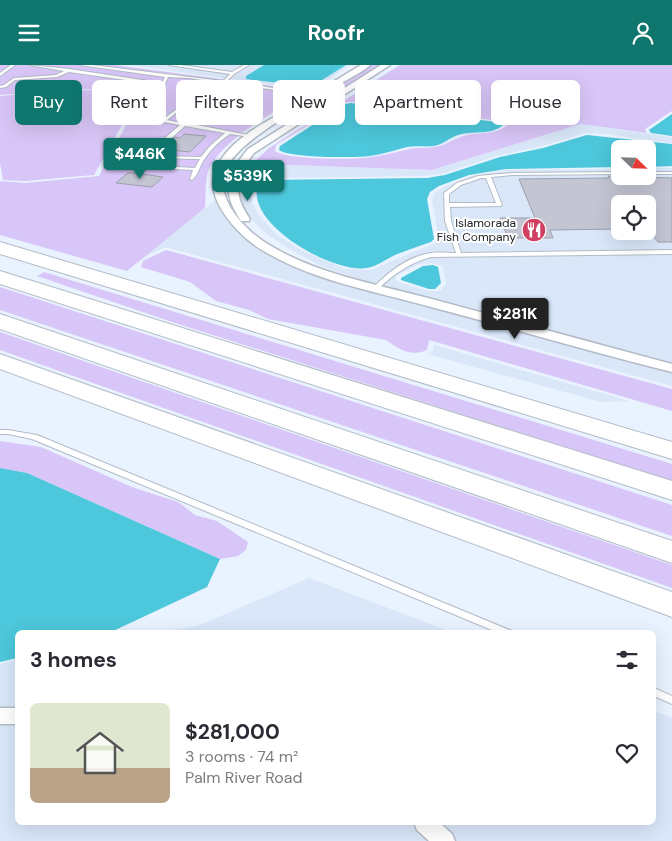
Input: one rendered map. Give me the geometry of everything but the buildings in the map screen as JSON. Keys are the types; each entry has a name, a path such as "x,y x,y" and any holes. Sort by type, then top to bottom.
{"highway":[{"path":"4,254 48,293"},
{"path":"4,254 672,451"},
{"path":"0,277 672,491"},
{"path":"0,321 672,552"},
{"path":"0,361 672,605"}],"street":[{"path":"342,80 366,65"},
{"path":"345,90 386,65"},
{"path":"273,122 251,135 231,153 220,171 219,191 229,216 248,235 281,257 324,274 672,368"},
{"path":"291,125 251,151 238,166 232,185 236,208 262,236 288,252 317,267 370,287"},
{"path":"0,716 15,716"},
{"path":"427,825 444,841"}],"lane":[{"path":"0,75 13,65"},
{"path":"31,65 134,80"},
{"path":"0,87 5,86 14,79 57,76 81,65 205,80"},
{"path":"171,65 233,73"},
{"path":"226,80 246,65"},
{"path":"165,80 167,76"},
{"path":"166,119 176,111"},
{"path":"195,169 137,166 183,125 251,135"},
{"path":"192,179 195,169 210,147 228,132"},
{"path":"146,157 203,158"},
{"path":"459,254 448,221 446,205 446,193 459,184 488,176 512,174 611,173"},
{"path":"656,173 672,173"},
{"path":"446,205 499,205 488,176"},
{"path":"370,287 409,260 431,255 672,252"},
{"path":"0,432 34,437 502,630"},
{"path":"656,693 672,700"}],"shaded area":[{"path":"0,65 115,65 228,80 176,80 176,125 254,125 216,157 209,169 206,182 205,208 127,271 0,235 0,181 25,183 99,176 126,125 166,125 166,80 92,80 92,89 82,89 82,80 15,80 15,94 0,95"},
{"path":"130,65 351,65 326,80 273,80 273,85 263,83 263,80 239,80"},
{"path":"371,65 381,65 345,86 345,81"},
{"path":"400,65 672,65 672,111 645,129 647,133 580,124 580,80 491,80 491,120 481,119 481,80 376,80"},
{"path":"263,85 273,86 273,113 263,119"},
{"path":"82,90 92,90 92,125 122,125 94,175 25,181 3,180 0,163 0,96 15,95 15,125 82,125"},
{"path":"355,94 355,102 345,103 345,100"},
{"path":"580,124 672,137 672,143 586,133 539,147 496,156 442,174 425,176 266,178 253,184 251,191 252,202 259,215 276,234 301,250 345,269 370,270 435,243 439,239 432,200 435,193 443,187 472,176 507,170 611,169 611,185 656,185 656,168 672,168 672,364 379,286 321,266 268,235 242,208 238,182 261,164 432,170","holes":["432,263 443,267 446,284 440,291 428,291 396,281 396,276 419,264"]},
{"path":"305,125 308,125 276,145 275,151 281,154 306,158 364,158 413,148 435,147 461,137 497,131 507,125 577,125 432,170 261,164 245,177 255,161 269,148"},
{"path":"217,199 224,216 243,235 261,250 277,259 320,276 672,371 672,386 169,248 163,248 142,258"},
{"path":"166,250 672,389 672,411 429,340 427,350 411,353 386,340 268,319 249,310 216,301 190,282 141,267 143,261"},
{"path":"44,272 672,464 672,481 172,322 37,276"},
{"path":"0,287 672,505 672,536 0,310"},
{"path":"0,332 672,565 672,588 0,350"},
{"path":"434,345 629,401 601,402 427,354 433,351"},
{"path":"0,441 41,447 132,487 178,502 195,515 217,521 248,542 246,550 238,556 220,559 27,473 0,468"},
{"path":"309,578 446,630 173,630 200,625"},
{"path":"15,660 15,825 656,825 656,712 672,718 672,841 0,841 0,664"}],"water":[{"path":"264,65 346,65 322,80 273,80 273,82 246,79 246,76"},
{"path":"345,104 355,104 355,125 481,125 481,120 491,121 491,125 503,125 494,130 459,135 438,145 407,147 370,156 308,156 285,153 279,150 280,146 312,125 345,125"},
{"path":"672,114 672,136 651,133 649,130"},
{"path":"587,135 634,140 611,140 611,167 506,169 469,175 439,186 430,192 427,199 434,239 431,242 367,268 352,268 314,255 278,230 264,215 257,199 258,184 267,180 427,178 445,175 500,157 543,148"},
{"path":"656,142 672,144 672,166 656,167"},
{"path":"433,265 438,267 441,283 435,289 429,289 401,280 401,278 423,266"},
{"path":"0,468 27,473 220,559 207,587 115,630 15,630 15,658 0,662"}],"place":[{"name":"Islamorada Fish Company","path":"534,230"}]}
